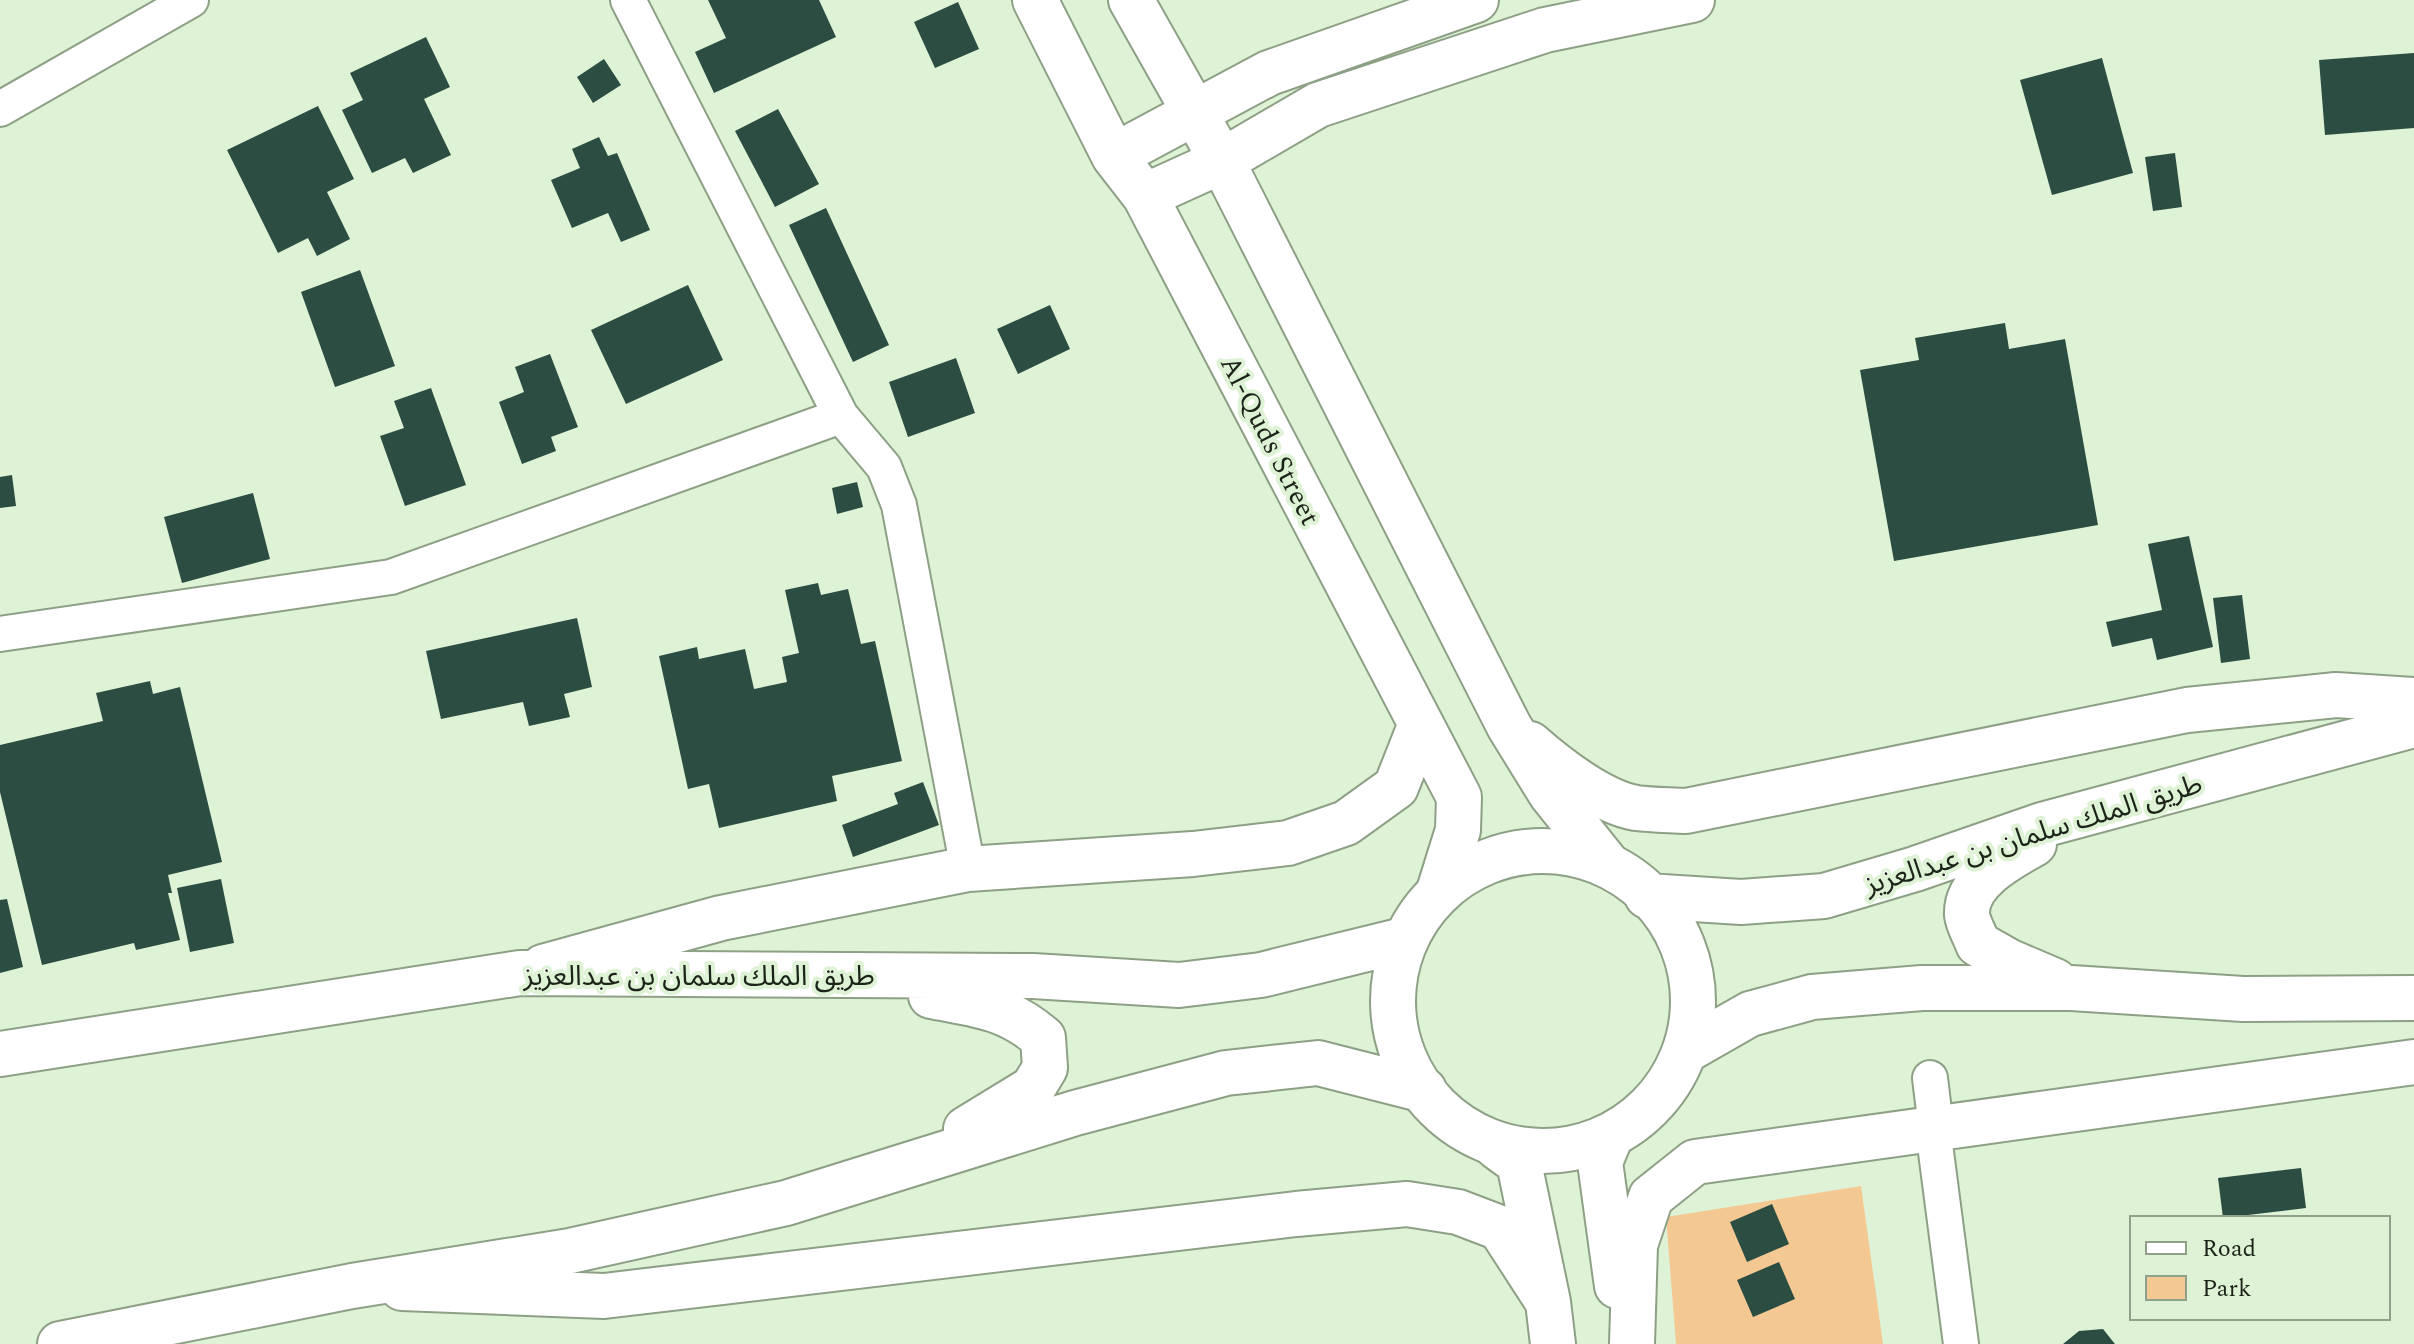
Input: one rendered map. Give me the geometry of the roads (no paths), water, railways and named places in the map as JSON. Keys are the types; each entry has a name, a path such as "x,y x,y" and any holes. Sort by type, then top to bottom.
{"street":[{"path":"0,109 191,0"},
{"path":"628,0 841,416 884,467 899,505 968,869"},
{"name":"Al-Quds Street","path":"1035,0 1114,156 1145,196 1459,797 1458,830 1439,891"},
{"path":"1131,0 1222,161 1509,726 1551,794 1608,865 1647,896 1673,923 1690,964 1695,1007 1687,1050 1669,1085 1643,1116 1610,1138 1583,1148 1554,1153 1525,1153 1497,1147"},
{"path":"1114,156 1269,73 1476,0"},
{"path":"1145,196 1222,161 1318,105 1545,30 1692,0"},
{"path":"0,634 391,577 841,416"},
{"path":"1509,726 1551,763 1603,796 1633,807 1686,811 2187,710 2336,695 2414,700"},
{"name":"طريق الملك سلمان بن عبدالعزيز","path":"1647,896 1741,902 1824,896 1915,869 2042,825 2414,725"},
{"path":"520,973 721,918 968,869 1193,854 1288,843 1346,823 1396,787 1420,726"},
{"path":"2071,988 2008,961 1978,944 1967,915 1971,894 2007,859 2095,810"},
{"path":"1553,1344 1548,1302 1519,1163 1424,1090 1398,1051 1390,1001 1399,941 1439,891 1476,866 1520,852 1565,852 1608,865"},
{"name":"طريق الملك سلمان بن عبدالعزيز","path":"0,1054 520,973 1033,976 1179,985 1261,975 1399,941"},
{"path":"836,975 993,1007 1026,1024 1043,1038 1045,1068 1033,1088 897,1168"},
{"path":"1687,1050 1750,1014 1812,997 1922,988 2071,988 2243,999 2414,998"},
{"path":"1632,1344 1635,1245 1651,1197 1695,1162 2414,1062"},
{"path":"60,1344 352,1286 570,1251 786,1203 1075,1113 1226,1073 1318,1063 1424,1090"},
{"path":"1930,1078 1961,1344"},
{"path":"1610,1138 1600,1162 1625,1344"},
{"path":"352,1286 604,1296 1296,1214 1407,1204 1458,1212 1500,1228 1548,1302"}]}
